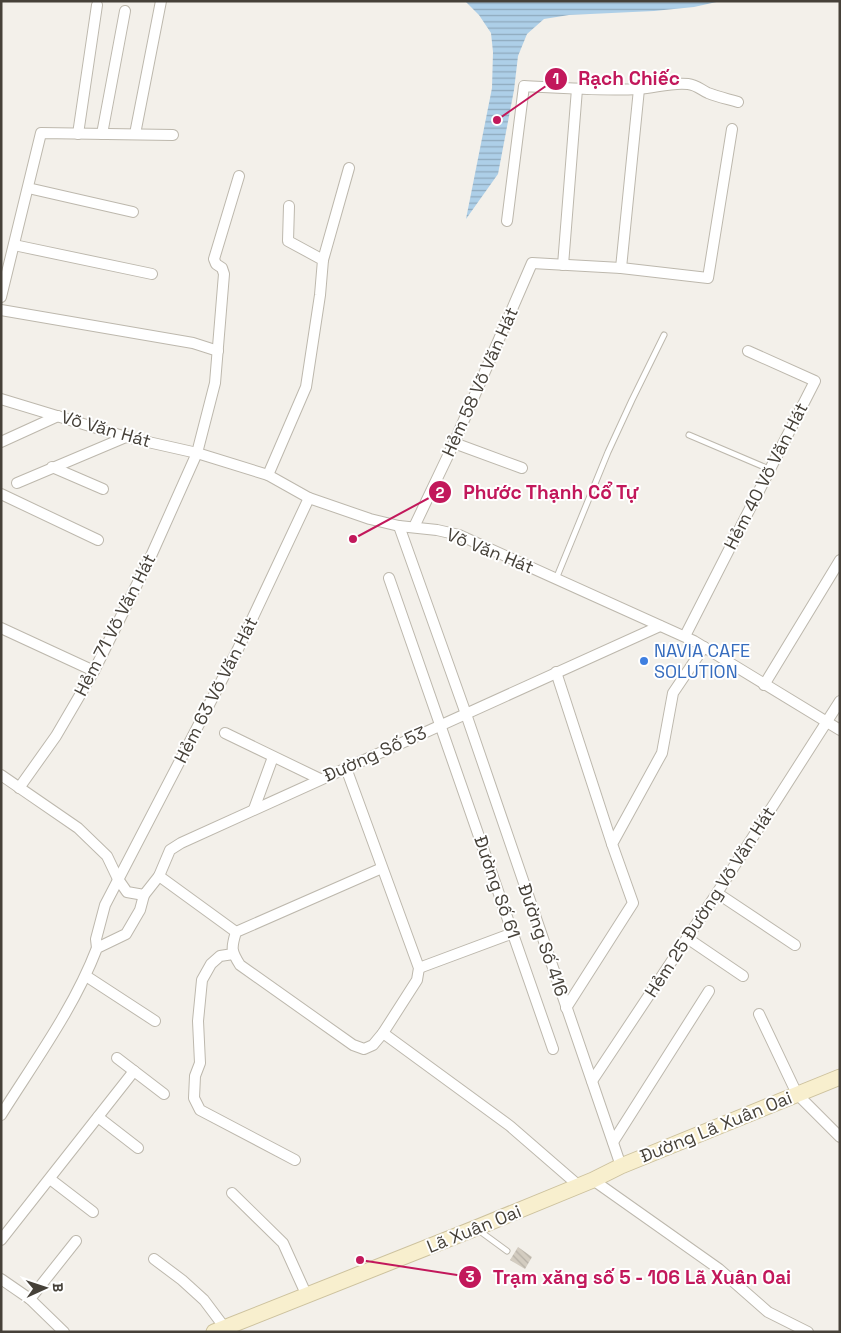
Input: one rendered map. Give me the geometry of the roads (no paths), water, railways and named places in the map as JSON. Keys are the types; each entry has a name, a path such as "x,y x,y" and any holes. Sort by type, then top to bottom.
{"main road":[{"name":"Đường Lã Xuân Oai","path":"594,1180 621,1166 840,1077"},
{"name":"Lã Xuân Oai","path":"219,1330 594,1180"}],"street":[{"path":"135,134 161,1"},
{"path":"78,134 97,5"},
{"path":"102,134 125,11"},
{"path":"507,221 524,86 578,89 639,89 689,84 715,96 738,102"},
{"path":"578,89 562,265 621,268 708,278 732,129"},
{"path":"621,268 639,89"},
{"path":"1,297 41,133 174,134"},
{"path":"268,475 306,387 320,295 323,260 349,168"},
{"name":"Hẻm 71 Võ Văn Hát","path":"19,788 56,736 94,671 151,556 196,453 215,383 218,351 224,274 222,268 216,264 214,259 239,176"},
{"path":"28,188 133,212"},
{"path":"289,206 288,241 323,260"},
{"path":"14,245 152,274"},
{"name":"Hẻm 58 Võ Văn Hát","path":"414,527 454,443 532,264 562,265"},
{"path":"1,310 192,343 218,351"},
{"name":"Hẻm 40 Võ Văn Hát","path":"685,636 815,381 748,351"},
{"name":"Võ Văn Hát","path":"1,399 268,475 309,498 370,519 399,526 437,530 459,535 685,636 840,730"},
{"path":"1,442 58,416"},
{"path":"17,483 126,436"},
{"path":"454,443 522,468"},
{"path":"52,467 103,489"},
{"path":"1,494 98,540"},
{"name":"Hẻm 63 Võ Văn Hát","path":"1,1115 63,1018 86,976 97,948 96,939 105,905 238,649 309,498"},
{"name":"Đường Số 416","path":"399,526 466,714 621,1166"},
{"path":"764,685 840,560"},
{"name":"Đường Số 61","path":"389,578 442,724 553,1049"},
{"name":"Đường Số 53","path":"97,948 126,934 140,910 144,895 159,876 170,850 181,843 660,626"},
{"path":"1,628 94,671"},
{"path":"612,844 662,753 673,693 704,647"},
{"path":"556,672 633,903 566,1008"},
{"name":"Hẻm 25 Đường Võ Văn Hát","path":"592,1081 717,893 840,701"},
{"path":"225,733 320,779"},
{"path":"254,810 273,757"},
{"path":"346,768 419,968 417,980 383,1034 373,1045 364,1049 353,1045 240,965 233,954 233,942 236,932 382,868"},
{"path":"1,775 78,828 107,856 118,879 127,892 144,895"},
{"path":"159,876 236,932"},
{"path":"717,893 795,945"},
{"path":"419,968 513,933"},
{"path":"687,938 743,976"},
{"path":"233,954 220,956 210,964 202,980 198,1021 200,1063 195,1076 194,1098 200,1110 295,1160"},
{"path":"86,976 155,1020"},
{"path":"613,1142 710,991"},
{"path":"759,1014 797,1094 840,1137"},
{"path":"383,1034 510,1126 578,1185"},
{"path":"117,1058 164,1094"},
{"path":"1,1240 134,1071"},
{"path":"98,1117 138,1148"},
{"path":"50,1179 93,1212"},
{"path":"594,1180 719,1270 768,1312 808,1332"},
{"path":"232,1193 283,1243 307,1296"},
{"path":"30,1299 76,1241"},
{"path":"154,1259 182,1280 204,1300 219,1330"},
{"path":"1,1279 30,1299 64,1332"}],"lane":[{"path":"556,579 608,452 664,335"},
{"path":"688,435 769,469"},
{"path":"476,1228 507,1251"}],"water":[{"path":"465,1 721,1 694,7 569,15 544,19 527,34 518,56 514,90 498,174 466,219 492,88 493,52 491,33 479,15"}],"place":[{"name":"Rạch Chiếc","path":"497,120"},
{"name":"Phước Thạnh Cổ Tự","path":"353,539"},
{"name":"NAVIA CAFE SOLUTION","path":"644,661"},
{"name":"Trạm xăng số 5 - 106 Lã Xuân Oai","path":"360,1260"}]}
